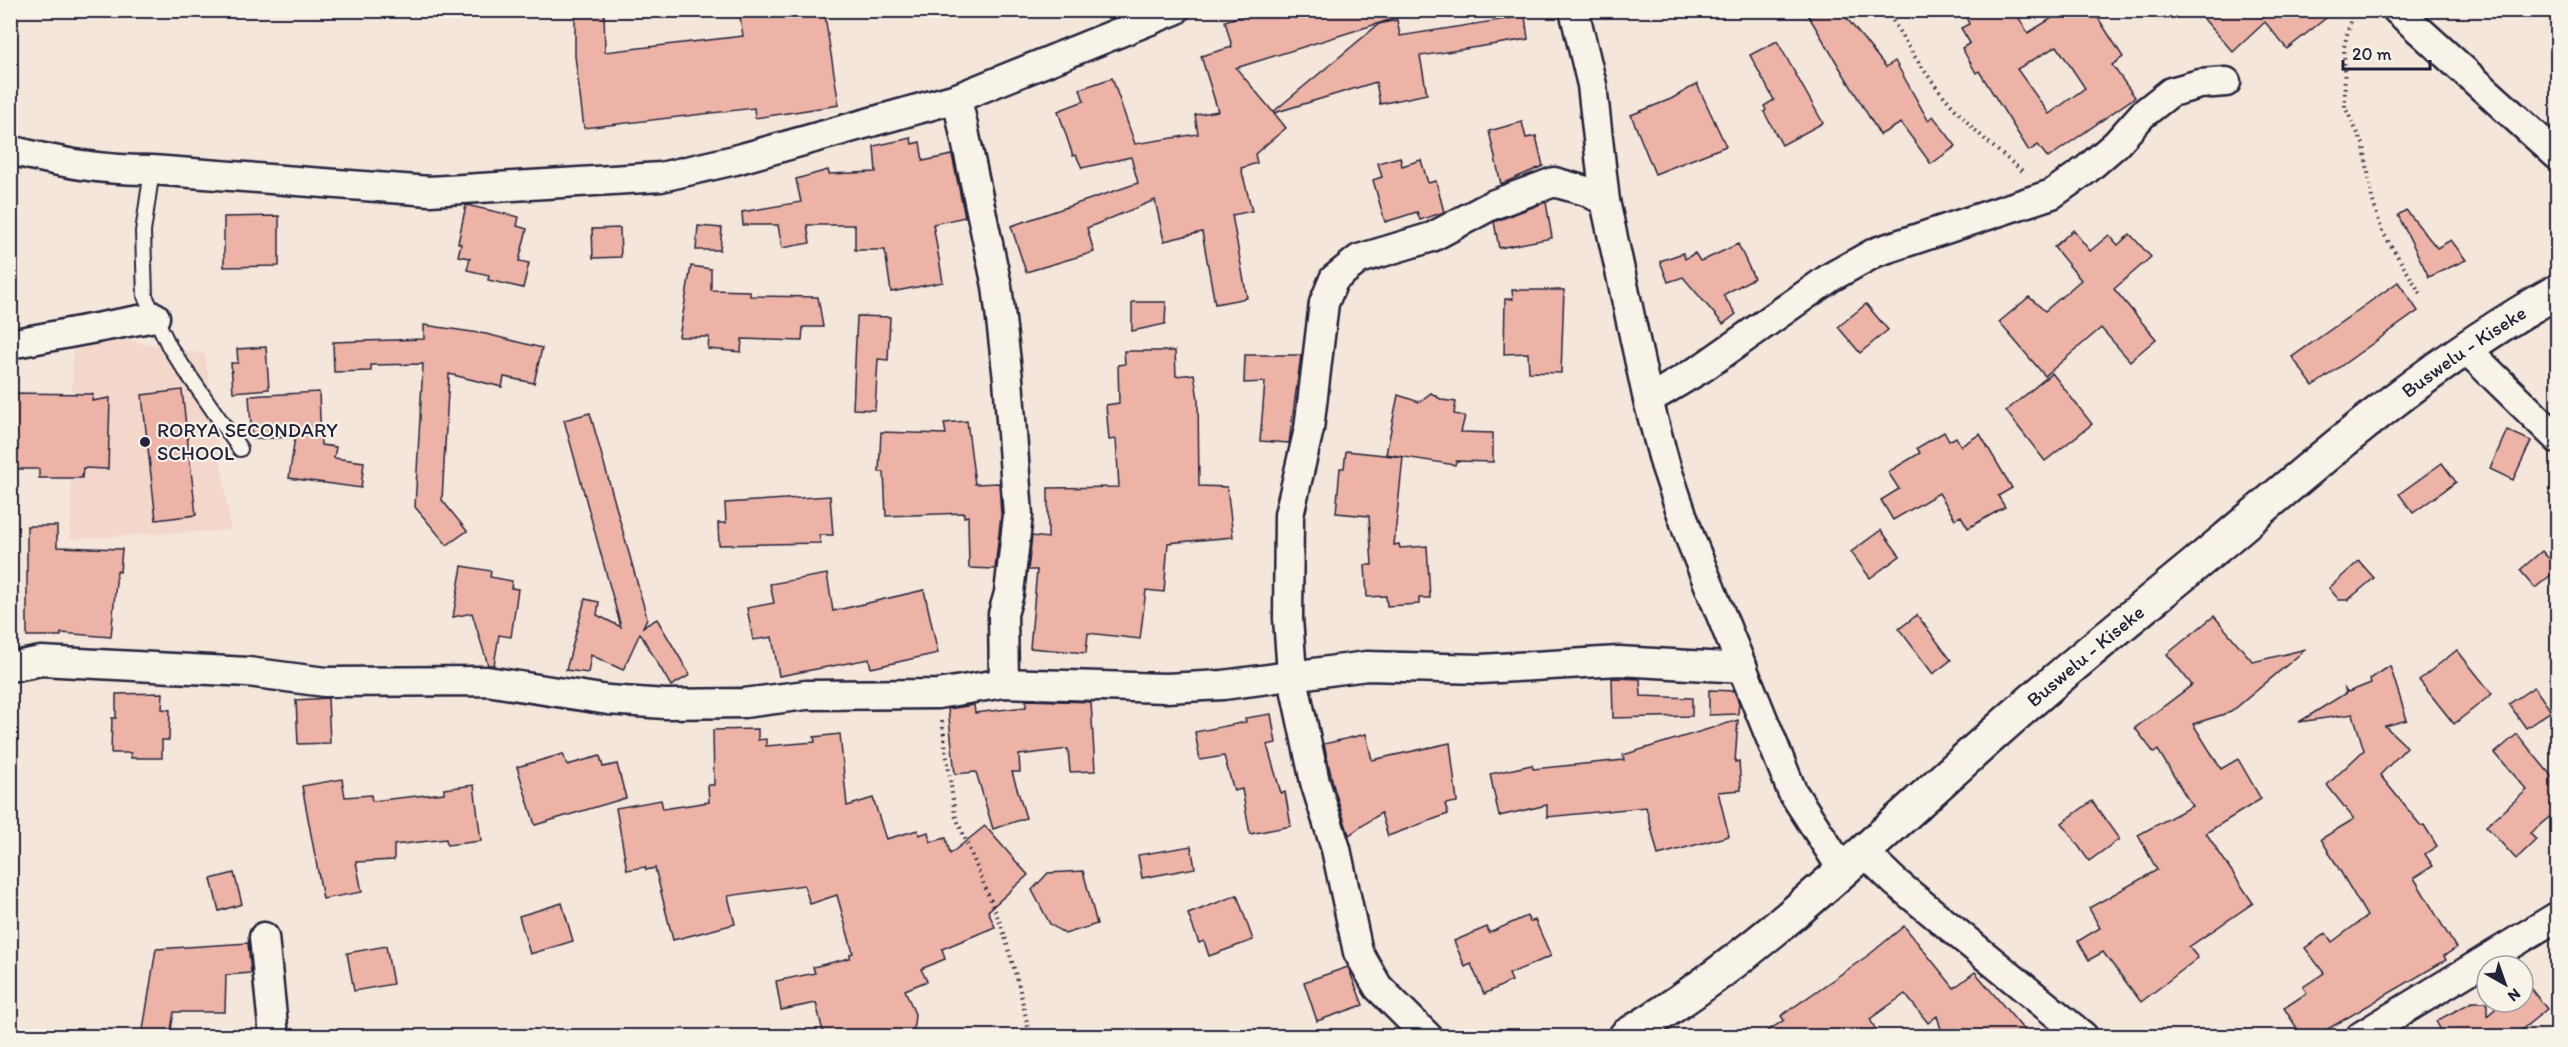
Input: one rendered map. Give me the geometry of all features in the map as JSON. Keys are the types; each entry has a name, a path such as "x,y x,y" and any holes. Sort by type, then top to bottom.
{"main road":[{"name":"Buswelu - Kiseke","path":"1626,1036 1659,1017 1751,949 1855,863 1996,731 2333,448 2466,349 2558,291"}],"street":[{"path":"10,150 65,164 107,170 152,170 430,191 661,177 735,160 957,98 1175,10"},
{"path":"1574,10 1592,85 1605,201 1648,400 1665,464 1690,538 1792,791 1855,863 1895,882 2083,1036"},
{"path":"2397,10 2558,156"},
{"path":"1648,400 1702,368 1831,277 1876,252 2052,194 2086,170 2116,144 2143,114 2171,92 2200,84 2226,82"},
{"path":"957,98 997,286 1008,379 1018,515 1009,593 1003,615 1004,683"},
{"path":"1427,1036 1378,987 1358,952 1336,849 1315,782 1292,674 1288,618 1289,515 1309,429 1324,303 1334,279 1359,259 1432,237 1492,205 1554,183 1586,191 1605,201"},
{"path":"10,344 155,317"},
{"path":"2466,349 2558,440"},
{"path":"10,667 41,661 248,672 325,682 487,681 608,700 665,704 744,703 806,695 938,694 1004,683 1166,688 1223,685 1292,674 1367,666 1481,669 1619,662 1743,668"},
{"path":"2361,1036 2558,916"},
{"path":"264,937 274,1036"}],"lane":[{"path":"152,170 143,232 145,296 170,348 240,449"}],"path":[{"path":"1887,10 1908,49 1950,106 1985,142 2052,194"},
{"path":"2354,10 2344,47 2344,107 2364,146 2372,198 2382,231 2422,297"},
{"path":"938,694 955,815 1003,930 1020,986 1030,1036"}],"shaded area":[{"name":"RORYA SECONDARY SCHOOL","path":"73,330 205,354 231,530 70,539"}],"building":[{"path":"575,10 604,10 605,52 743,36 739,10 824,10 839,105 755,118 754,108 584,128 575,56"},
{"path":"1260,10 1401,10 1402,16 1236,68 1273,112 1379,24 1397,20 1400,36 1525,16 1528,39 1420,56 1427,94 1380,104 1376,82 1274,113 1286,128 1255,154 1257,163 1241,168 1252,211 1232,215 1247,298 1215,304 1202,232 1164,241 1155,200 1087,228 1094,252 1026,272 1011,226 1138,183 1131,157 1082,168 1076,155 1073,156 1058,111 1084,101 1080,89 1112,78 1135,144 1198,134 1195,115 1218,111 1201,56 1232,47 1225,21"},
{"path":"1805,10 1840,10 1886,67 1895,61 1928,120 1933,116 1956,146 1931,164 1901,123 1880,135"},
{"path":"1978,10 2014,10 2028,33 2065,10 2093,10 2123,57 2112,65 2135,97 2048,158 2038,145 2029,151 1979,71 1976,73 1962,48 1970,43 1961,28 1969,24 1966,17","holes":["2057,46 2085,88 2049,114 2017,69"]},
{"path":"2196,10 2336,10 2287,49 2265,22 2233,52"},
{"path":"1777,41 1823,123 1782,145 1764,112 1766,110 1764,106 1774,100 1750,55"},
{"path":"1697,84 1726,146 1655,174 1631,115 1671,99"},
{"path":"1522,122 1526,138 1536,136 1543,166 1501,184 1489,131"},
{"path":"911,138 912,144 920,142 923,161 952,155 965,217 933,224 943,282 891,292 885,250 855,250 855,225 807,225 810,243 782,248 778,225 743,225 742,212 801,202 796,179 828,170 829,174 876,172 874,146"},
{"path":"1400,157 1402,166 1421,160 1428,183 1436,181 1444,212 1420,220 1417,212 1385,222 1373,180 1382,177 1378,163"},
{"path":"1546,202 1552,238 1499,248 1494,222"},
{"path":"466,205 519,217 517,226 527,229 519,261 529,263 523,288 488,280 489,275 467,270 470,258 458,256 461,244 458,243"},
{"path":"2406,210 2437,248 2451,240 2466,260 2429,277 2398,215"},
{"path":"279,216 279,266 224,267 224,217"},
{"path":"698,226 722,228 720,250 696,250"},
{"path":"620,228 621,257 593,258 592,229"},
{"path":"2073,230 2090,251 2109,235 2118,245 2130,234 2151,257 2114,289 2156,339 2130,361 2101,328 2045,376 1999,322 2029,297 2045,311 2081,280 2054,247"},
{"path":"1738,244 1754,278 1723,295 1736,314 1723,324 1683,277 1668,282 1660,261 1683,253 1685,259 1695,253 1700,261"},
{"path":"691,266 711,269 711,290 750,291 750,296 818,297 823,327 803,327 802,341 742,339 741,352 708,349 709,337 679,337"},
{"path":"2398,282 2418,311 2313,386 2292,357"},
{"path":"1512,290 1564,290 1561,373 1529,372 1528,353 1504,354 1505,299 1513,299"},
{"path":"1132,302 1166,302 1165,324 1132,331"},
{"path":"1866,304 1888,330 1860,353 1838,327"},
{"path":"857,316 890,317 888,360 878,359 875,410 853,409"},
{"path":"424,325 486,334 542,348 534,383 504,377 502,387 449,374 442,500 467,531 447,545 415,507 423,364 371,365 371,371 334,372 333,342 424,339"},
{"path":"266,347 269,389 233,392 231,363 238,363 237,349"},
{"path":"1124,351 1175,351 1176,376 1194,374 1198,399 1199,486 1227,487 1233,537 1168,543 1164,592 1146,590 1140,639 1088,633 1086,653 1030,648 1037,570 1028,570 1032,536 1048,538 1048,488 1119,487 1116,439 1109,440 1106,405 1119,403 1118,365 1125,364"},
{"path":"1245,355 1301,355 1289,443 1260,441 1265,382 1244,383"},
{"path":"2052,373 2092,424 2045,461 2006,411"},
{"path":"182,390 196,515 156,520 142,395"},
{"path":"319,392 321,445 336,447 334,458 364,462 361,488 289,478 295,437 252,439 249,396"},
{"path":"10,393 93,394 92,401 110,398 108,469 83,468 82,478 39,478 39,469 10,469"},
{"path":"1431,393 1442,400 1456,402 1454,414 1465,416 1461,432 1493,433 1493,462 1456,461 1455,465 1386,454 1398,395 1419,402"},
{"path":"590,413 647,618 643,627 657,619 690,675 671,686 640,633 623,670 591,655 588,673 566,670 585,599 599,602 597,615 621,627 564,420"},
{"path":"967,421 975,484 999,483 1001,515 995,569 969,568 968,516 964,517 964,513 886,516 884,472 879,472 881,432 946,434 944,423"},
{"path":"2507,430 2531,441 2513,480 2490,469"},
{"path":"1944,432 1949,441 1956,437 1961,446 1980,434 2012,488 1998,496 2005,507 1968,528 1961,516 1955,519 1939,493 1893,520 1881,500 1899,489 1888,472 1920,453 1917,448"},
{"path":"1346,451 1403,457 1394,545 1399,544 1400,548 1427,546 1430,598 1419,598 1419,604 1387,606 1386,596 1367,597 1365,565 1372,565 1369,516 1336,513 1340,468 1344,468"},
{"path":"2442,463 2456,482 2413,513 2399,494"},
{"path":"830,496 833,535 819,535 821,543 719,545 718,523 726,523 725,503"},
{"path":"27,526 57,526 57,547 122,549 120,572 117,571 111,637 61,633 61,636 27,636"},
{"path":"1881,530 1900,556 1870,578 1851,552"},
{"path":"2542,551 2558,569 2535,588 2520,570"},
{"path":"2359,561 2374,578 2348,600 2339,600 2329,588"},
{"path":"462,566 491,571 490,577 512,581 511,588 518,589 511,637 499,635 494,665 488,665 472,613 453,617"},
{"path":"827,574 833,611 924,590 938,653 871,668 869,659 779,676 772,637 753,640 747,608 774,603 770,584"},
{"path":"1917,615 1951,660 1933,674 1899,629"},
{"path":"2214,616 2253,662 2306,649 2231,712 2193,724 2221,769 2238,759 2261,799 2206,833 2253,903 2189,947 2198,958 2141,1002 2103,952 2089,960 2078,941 2100,928 2089,908 2157,870 2138,835 2192,806 2158,750 2154,753 2135,728 2192,685 2167,654"},
{"path":"2457,650 2492,694 2454,724 2419,680"},
{"path":"2390,666 2407,720 2385,726 2407,747 2380,775 2421,826 2424,825 2437,846 2425,854 2433,866 2414,878 2456,948 2444,956 2446,960 2316,1036 2302,1036 2284,1008 2307,993 2303,987 2324,973 2305,948 2326,933 2332,942 2367,916 2321,839 2354,819 2327,785 2364,750 2353,714 2299,722 2346,693 2345,689 2348,692 2371,683 2370,679"},
{"path":"1612,678 1640,679 1641,696 1692,698 1692,716 1613,718"},
{"path":"2534,687 2551,711 2526,728 2509,704"},
{"path":"1709,690 1734,691 1739,703 1738,714 1709,715"},
{"path":"163,693 162,709 170,710 169,740 162,740 162,758 131,758 131,753 111,753 112,718 116,718 116,694"},
{"path":"328,698 330,743 298,744 296,700"},
{"path":"1026,700 1091,702 1095,771 1070,772 1068,749 1019,755 1020,772 1012,772 1026,818 993,829 976,772 955,774 948,709 974,705 975,713 1026,707"},
{"path":"1271,714 1276,743 1267,745 1281,793 1285,792 1291,826 1250,834 1242,789 1234,791 1224,756 1200,760 1195,732 1246,722 1245,718"},
{"path":"1738,720 1735,762 1739,761 1741,790 1718,792 1729,836 1658,855 1646,807 1547,817 1547,805 1499,816 1490,774 1532,765 1533,769 1624,760 1623,755"},
{"path":"758,729 758,740 766,739 766,746 815,742 814,737 840,734 847,806 873,798 886,839 918,830 919,835 928,832 930,842 946,838 950,854 985,826 1028,875 988,911 995,927 942,949 945,959 921,969 927,981 905,990 915,1014 913,1036 824,1036 816,1003 781,1010 776,981 815,973 813,967 850,958 850,954 853,953 837,895 810,904 804,885 728,896 735,924 673,940 655,868 627,870 616,808 661,800 663,809 709,802 708,785 714,785 713,730"},
{"path":"1366,734 1372,760 1450,743 1457,802 1445,804 1448,814 1388,836 1381,813 1349,835 1334,788 1324,744"},
{"path":"2517,734 2558,784 2558,810 2530,833 2536,840 2516,859 2486,826 2527,790 2495,753"},
{"path":"563,754 567,765 600,756 603,767 617,764 626,798 535,825 517,767"},
{"path":"342,779 345,797 371,795 372,801 444,793 444,789 474,785 481,841 447,845 446,839 394,845 394,860 356,862 362,892 323,899 302,786"},
{"path":"2092,801 2119,839 2089,861 2062,823"},
{"path":"1191,846 1195,868 1142,878 1138,855"},
{"path":"1083,871 1097,924 1065,934 1050,924 1032,890 1048,873"},
{"path":"234,873 242,904 219,911 211,879"},
{"path":"1237,895 1253,940 1209,956 1204,941 1199,943 1188,914"},
{"path":"562,903 573,941 530,954 519,916"},
{"path":"1527,916 1530,922 1535,920 1551,956 1509,974 1512,981 1484,994 1471,964 1465,967 1454,941 1487,927 1489,933"},
{"path":"1904,926 1954,988 1975,972 2029,1036 1943,1036 1937,1016 1928,1023 1905,994 1870,1019 1879,1036 1760,1036 1784,1020 1781,1016 1870,954"},
{"path":"248,943 251,973 226,975 225,1012 174,1012 170,1036 142,1036 156,949"},
{"path":"386,946 393,984 354,991 347,953"},
{"path":"1348,967 1363,1005 1317,1021 1304,982"},
{"path":"2535,994 2547,1009 2514,1036 2444,1036 2436,1021 2472,1002 2475,1002 2475,1014 2487,1014 2487,1016 2489,1014 2535,1014"}],"place":[{"name":"RORYA SECONDARY SCHOOL","path":"145,442"}]}
